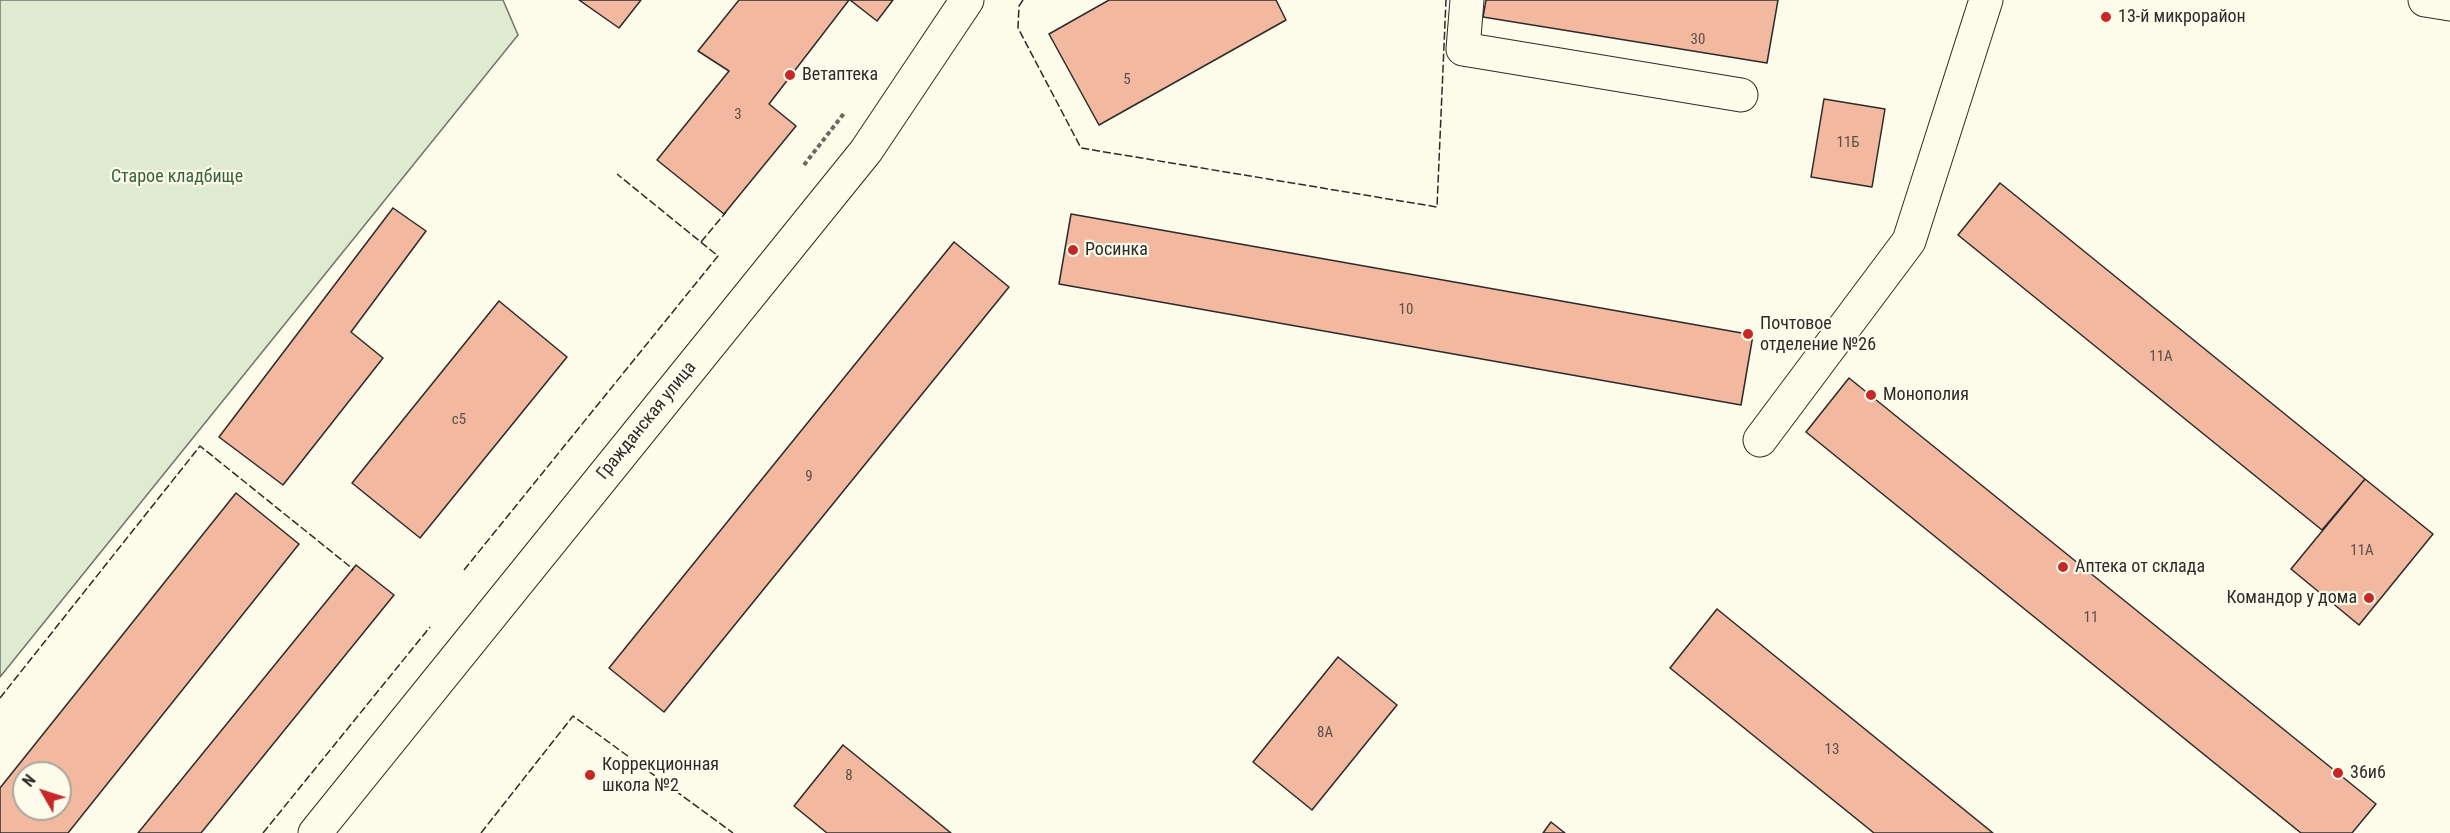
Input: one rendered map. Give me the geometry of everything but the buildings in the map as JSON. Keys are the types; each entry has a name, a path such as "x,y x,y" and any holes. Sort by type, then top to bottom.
{"street":[{"name":"Гражданская улица","path":"315,833 866,152 967,0"},
{"path":"1467,0 1463,49 1741,95"},
{"path":"1760,440 1909,241 1986,0"},
{"path":"2425,0 2450,4"}],"green space":[{"name":"Старое кладбище","path":"0,0 503,0 518,35 0,677"}],"fence":[{"path":"1023,0 1019,6 1018,28 1081,148 1437,207 1446,0"},
{"path":"464,570 718,256 617,174"},
{"path":"701,242 726,212"},
{"path":"0,698 200,446 353,569 352,571"},
{"path":"263,833 430,627"},
{"path":"481,833 573,716 733,833"}],"place":[{"name":"13-й микрорайон","path":"2106,17"},
{"name":"Ветаптека","path":"790,75"},
{"name":"Росинка","path":"1073,250"},
{"name":"Почтовое отделение №26","path":"1748,334"},
{"name":"Монополия","path":"1871,395"},
{"name":"Аптека от склада","path":"2063,567"},
{"name":"Командор у дома","path":"2369,598"},
{"name":"36и6","path":"2338,773"},
{"name":"Коррекционная школа №2","path":"590,775"}]}
